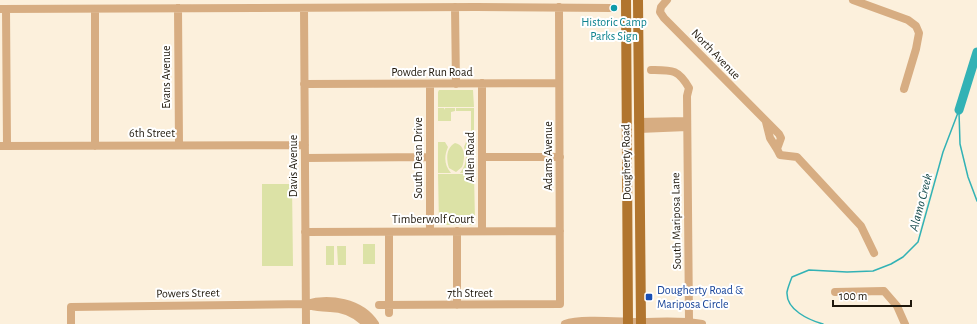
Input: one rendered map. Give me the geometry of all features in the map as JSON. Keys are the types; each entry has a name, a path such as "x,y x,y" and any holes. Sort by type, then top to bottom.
{"main road":[{"name":"Dougherty Road","path":"626,0 628,323"},
{"name":"Dougherty Road","path":"638,0 641,323"}],"street":[{"name":"North Avenue","path":"667,0 661,7 660,12 664,18 766,122 770,138 780,155 797,157 811,174 861,226 874,253"},
{"path":"852,0 908,20 916,26 919,33 918,41 904,89"},
{"path":"455,7 456,84"},
{"path":"4,146 3,9 455,7 612,8"},
{"name":"Adams Avenue","path":"559,7 560,304"},
{"name":"Evans Avenue","path":"178,8 178,145"},
{"name":"Davis Avenue","path":"304,8 306,324"},
{"path":"95,9 95,146"},
{"name":"South Mariposa Lane","path":"651,70 670,70 677,73 683,77 690,88 687,96 690,322"},
{"name":"Allen Road","path":"482,83 482,231"},
{"name":"Powder Run Road","path":"304,84 559,83"},
{"name":"South Dean Drive","path":"430,84 430,231"},
{"path":"639,125 687,124"},
{"name":"6th Street","path":"4,146 305,145"},
{"path":"305,158 430,157"},
{"path":"482,157 560,157"},
{"path":"456,231 457,305"},
{"name":"Timberwolf Court","path":"305,232 560,231"},
{"path":"389,232 389,309"},
{"path":"835,292 884,291 896,306 905,324"},
{"path":"306,304 313,302 339,302 352,305 361,310 375,324"},
{"path":"306,304 314,308 343,309 357,316 366,324"},
{"name":"Powers Street","path":"71,324 71,307 306,304"},
{"name":"7th Street","path":"379,305 389,309 457,305 560,304"},
{"path":"565,324 573,322 690,322 702,324"}],"green space":[{"path":"439,90 473,90 474,107 438,107"},
{"path":"438,108 444,108 445,110 445,108 455,108 455,111 451,112 451,121 438,121"},
{"path":"456,108 474,108 474,133 471,133 471,111 456,111"},
{"path":"438,142 445,142 448,147 445,160 451,173 438,173"},
{"path":"466,142 474,142 474,173 460,173 466,160 464,147"},
{"path":"455,143 461,146 464,153 462,167 456,172 449,168 447,161 448,151"},
{"path":"438,174 474,174 475,222 473,225 439,224"},
{"path":"262,184 292,184 293,266 262,266"},
{"path":"363,244 375,244 375,264 363,264"},
{"path":"326,246 334,246 334,265 326,265"},
{"path":"337,246 346,246 346,265 338,265"}],"waterway":[{"path":"959,110 977,52"},
{"name":"Alamo Creek","path":"823,324 805,317 790,304 787,292 792,277 809,270 847,272 873,271 891,264 903,257 918,242 943,152 959,110"},
{"path":"959,112 960,144 968,177 977,201"}],"place":[{"name":"Historic Camp Parks Sign","path":"614,8"},
{"name":"Dougherty Road & Mariposa Circle","path":"649,297"}]}
